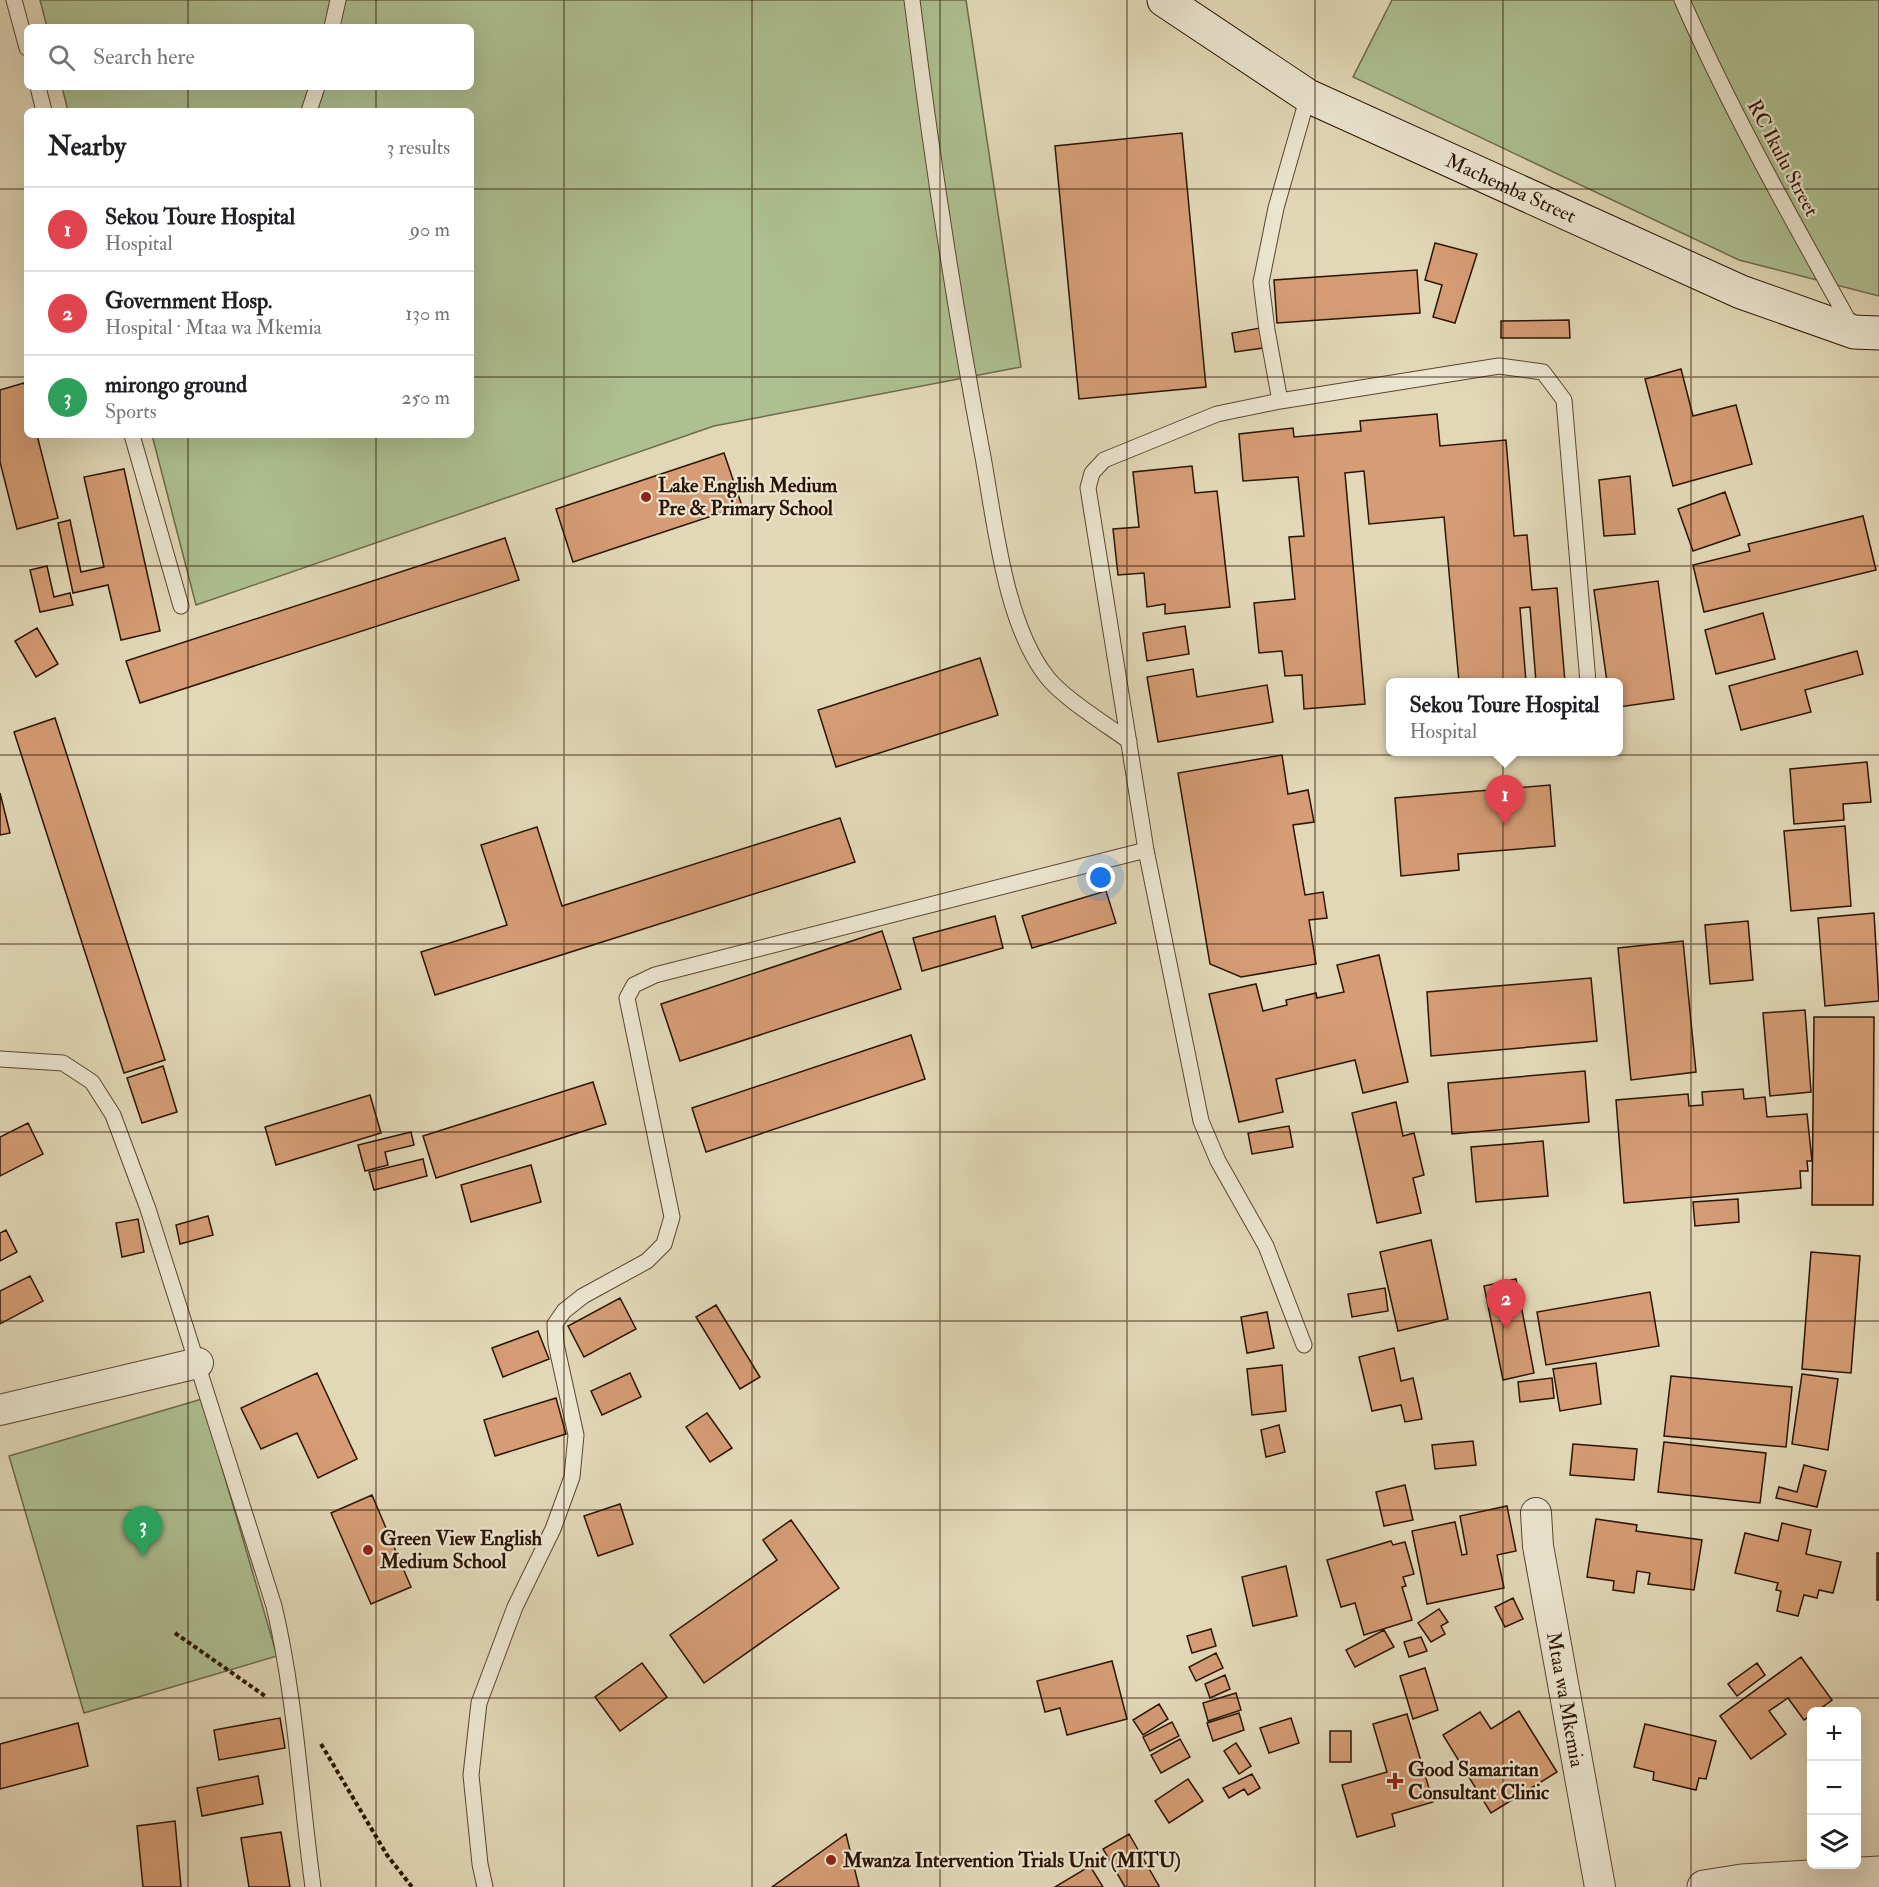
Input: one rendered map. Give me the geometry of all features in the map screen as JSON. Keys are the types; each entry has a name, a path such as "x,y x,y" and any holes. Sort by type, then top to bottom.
{"main road":[{"name":"Machemba Street","path":"1164,0 1308,96 1731,288 1867,332"},
{"path":"1704,1887 1742,1881 1879,1873"}],"street":[{"path":"0,1410 198,1363"},
{"name":"Mtaa wa Mkemia","path":"1536,1513 1538,1546 1600,1887"}],"lane":[{"path":"14,0 24,37"},
{"path":"333,24 338,0"},
{"path":"912,0 928,132 965,363 1000,549 1014,610 1026,642 1047,678 1129,741"},
{"name":"RC Ikulu Street","path":"1682,0 1710,63 1769,180 1867,332"},
{"path":"39,90 43,108"},
{"path":"310,108 316,90"},
{"path":"1280,401 1261,282 1276,208 1308,96"},
{"path":"1304,1345 1266,1246 1218,1161 1201,1121 1146,850 1088,488 1092,472 1104,460 1216,414 1280,401 1499,366 1543,372 1564,400 1588,678"},
{"path":"133,438 181,606"},
{"path":"485,1887 480,1864 471,1775 479,1703 515,1607 553,1528 572,1477 576,1435 556,1344 555,1324 564,1311 583,1296 647,1261 664,1244 672,1217 628,1009 627,998 634,985 666,972 1146,850"},
{"path":"0,1059 63,1063 92,1082 113,1114 137,1177 274,1606 285,1654 294,1716 313,1887"}],"path":[{"path":"175,1633 294,1716 326,1749 387,1855 412,1887"}],"green space":[{"path":"40,0 966,0 1021,367 714,426 196,605 153,438 474,438 474,108 67,108 63,90 474,90 474,24 46,24"},
{"path":"1392,0 1879,0 1879,296 1739,260 1353,77"},
{"path":"202,1399 277,1656 84,1713 9,1456"}],"building":[{"path":"1182,133 1206,387 1079,399 1055,146"},
{"path":"1435,243 1477,254 1455,323 1433,317 1442,285 1425,280"},
{"path":"1417,270 1420,313 1277,323 1274,280"},
{"path":"1569,320 1570,338 1501,338 1501,321"},
{"path":"1260,328 1263,348 1235,352 1232,333"},
{"path":"1681,369 1693,416 1736,405 1752,464 1673,486 1645,379"},
{"path":"24,383 24,438 38,438 58,518 17,529 0,462 0,390"},
{"path":"1437,414 1440,446 1506,440 1514,536 1527,535 1532,590 1557,588 1565,678 1536,678 1530,607 1520,608 1526,678 1459,678 1444,517 1369,524 1364,471 1345,473 1365,704 1304,709 1302,675 1285,676 1282,651 1259,653 1254,603 1295,599 1289,537 1304,536 1298,477 1243,481 1239,434 1293,428 1294,437 1361,431 1360,421"},
{"path":"724,453 742,506 573,562 556,509"},
{"path":"1192,466 1195,493 1217,491 1230,607 1165,614 1165,604 1147,607 1144,573 1118,575 1113,529 1139,527 1133,472"},
{"path":"124,469 160,631 121,640 108,585 73,593 58,523 70,520 81,572 104,567 84,477"},
{"path":"1630,476 1635,534 1604,536 1599,480"},
{"path":"1725,492 1740,535 1693,551 1678,509"},
{"path":"1863,516 1876,570 1704,612 1693,565 1750,551 1748,544"},
{"path":"505,538 519,580 140,703 126,661"},
{"path":"47,566 54,597 70,593 73,605 40,612 30,570"},
{"path":"1658,581 1674,699 1623,706 1623,678 1606,678 1594,590"},
{"path":"1763,613 1775,659 1716,674 1705,630"},
{"path":"1185,626 1189,654 1147,661 1143,633"},
{"path":"37,628 58,664 36,677 15,641"},
{"path":"1857,651 1863,674 1805,690 1811,712 1741,730 1729,686"},
{"path":"980,658 998,715 836,767 818,710"},
{"path":"1193,669 1197,697 1267,685 1273,722 1158,742 1147,677"},
{"path":"55,718 165,1060 124,1073 14,732"},
{"path":"1282,755 1288,794 1308,790 1314,822 1293,825 1305,895 1323,892 1327,918 1309,920 1316,964 1241,977 1210,964 1178,773"},
{"path":"1867,762 1871,802 1843,804 1844,820 1794,824 1790,769"},
{"path":"1550,785 1555,846 1458,854 1459,870 1401,876 1395,798"},
{"path":"0,793 10,833 0,835"},
{"path":"840,818 855,862 435,995 421,952 507,925 481,845 537,827 562,906"},
{"path":"1845,826 1851,906 1791,911 1784,831"},
{"path":"1106,891 1116,923 1032,948 1022,916"},
{"path":"1874,913 1879,1001 1825,1006 1818,918"},
{"path":"995,916 1003,948 922,971 913,938"},
{"path":"1748,921 1753,980 1710,984 1705,925"},
{"path":"882,931 901,989 680,1061 661,1004"},
{"path":"1683,941 1696,1072 1631,1080 1618,948"},
{"path":"1379,955 1408,1082 1363,1093 1355,1060 1276,1079 1283,1112 1239,1122 1209,994 1256,984 1263,1011 1287,1005 1286,1000 1316,993 1317,998 1344,992 1337,965"},
{"path":"1591,978 1597,1041 1431,1056 1427,992"},
{"path":"1805,1010 1811,1092 1770,1096 1763,1013"},
{"path":"1814,1017 1874,1017 1873,1205 1812,1205"},
{"path":"911,1035 925,1079 706,1152 692,1108"},
{"path":"163,1066 177,1112 142,1123 127,1078"},
{"path":"1585,1071 1589,1122 1452,1134 1448,1083"},
{"path":"593,1082 606,1124 436,1178 423,1136"},
{"path":"1743,1089 1744,1099 1765,1097 1767,1117 1807,1114 1812,1161 1807,1161 1808,1171 1800,1171 1801,1188 1624,1203 1616,1100 1688,1094 1689,1106 1703,1105 1702,1092"},
{"path":"370,1095 381,1133 276,1165 265,1127"},
{"path":"1396,1102 1403,1136 1414,1133 1424,1175 1413,1178 1421,1213 1377,1223 1352,1113"},
{"path":"28,1123 43,1154 0,1176 0,1137"},
{"path":"1289,1126 1293,1147 1252,1154 1248,1133"},
{"path":"411,1132 414,1145 385,1152 388,1165 365,1171 358,1145"},
{"path":"1543,1141 1548,1196 1476,1202 1471,1147"},
{"path":"423,1159 427,1176 374,1190 369,1172"},
{"path":"531,1165 541,1202 471,1222 461,1185"},
{"path":"1738,1199 1739,1222 1695,1226 1693,1202"},
{"path":"208,1216 213,1235 180,1244 176,1225"},
{"path":"138,1219 144,1252 122,1257 116,1223"},
{"path":"6,1230 17,1252 0,1261 0,1233"},
{"path":"1431,1240 1448,1319 1398,1331 1380,1252"},
{"path":"1811,1252 1860,1256 1851,1373 1802,1369"},
{"path":"30,1276 43,1301 0,1324 0,1291"},
{"path":"1516,1279 1534,1373 1503,1380 1484,1286"},
{"path":"1385,1288 1388,1311 1352,1317 1348,1294"},
{"path":"1650,1292 1659,1346 1546,1365 1537,1312"},
{"path":"620,1298 636,1329 584,1357 568,1326"},
{"path":"716,1305 760,1377 740,1389 696,1317"},
{"path":"1267,1312 1274,1348 1247,1353 1241,1317"},
{"path":"538,1331 549,1359 503,1377 492,1348"},
{"path":"1394,1348 1401,1381 1413,1378 1422,1419 1405,1422 1401,1405 1372,1411 1359,1357"},
{"path":"1596,1363 1601,1404 1560,1411 1553,1369"},
{"path":"1282,1365 1286,1411 1252,1415 1247,1369"},
{"path":"317,1373 357,1459 318,1478 297,1433 261,1449 241,1408"},
{"path":"630,1373 641,1397 602,1415 591,1391"},
{"path":"1802,1374 1838,1379 1828,1450 1792,1444"},
{"path":"1671,1376 1792,1387 1786,1447 1664,1436"},
{"path":"1552,1378 1554,1398 1520,1402 1518,1382"},
{"path":"556,1398 566,1434 495,1456 484,1420"},
{"path":"707,1413 732,1448 710,1462 686,1427"},
{"path":"1279,1425 1285,1452 1266,1457 1261,1430"},
{"path":"1473,1441 1476,1465 1435,1469 1432,1445"},
{"path":"1664,1442 1766,1453 1760,1503 1658,1492"},
{"path":"1573,1444 1637,1449 1634,1480 1570,1475"},
{"path":"1804,1465 1826,1471 1817,1507 1776,1498 1779,1487 1797,1492"},
{"path":"1405,1485 1413,1520 1384,1526 1376,1492"},
{"path":"372,1495 411,1587 371,1604 331,1513"},
{"path":"620,1504 633,1544 598,1556 584,1516"},
{"path":"1507,1506 1516,1551 1497,1555 1504,1588 1427,1604 1412,1531 1455,1522 1462,1555 1467,1554 1460,1516"},
{"path":"1596,1519 1637,1525 1636,1531 1702,1540 1694,1590 1648,1584 1650,1573 1637,1571 1634,1593 1613,1590 1614,1581 1587,1577"},
{"path":"791,1520 839,1588 704,1683 670,1635 777,1560 763,1540"},
{"path":"1782,1523 1811,1530 1806,1554 1841,1562 1833,1593 1819,1590 1817,1598 1804,1595 1798,1616 1777,1611 1781,1591 1776,1590 1778,1583 1735,1573 1745,1533 1778,1541"},
{"path":"1391,1541 1393,1545 1405,1542 1414,1574 1403,1577 1406,1586 1402,1587 1412,1620 1364,1635 1355,1603 1341,1607 1327,1560"},
{"path":"1877,1553 1879,1553 1879,1600 1877,1600"},
{"path":"1286,1566 1297,1616 1253,1626 1242,1577"},
{"path":"1513,1598 1523,1619 1505,1627 1495,1607"},
{"path":"1439,1609 1448,1622 1441,1626 1445,1634 1431,1642 1418,1623"},
{"path":"1211,1629 1216,1646 1192,1653 1187,1636"},
{"path":"1384,1630 1394,1647 1355,1667 1346,1650"},
{"path":"1421,1637 1427,1651 1409,1657 1404,1642"},
{"path":"1216,1653 1223,1668 1196,1681 1189,1667"},
{"path":"1801,1657 1832,1700 1823,1707 1807,1707 1807,1718 1804,1720 1788,1698 1769,1711 1786,1734 1751,1759 1720,1716"},
{"path":"1112,1661 1127,1719 1067,1735 1060,1708 1045,1712 1037,1681"},
{"path":"642,1663 667,1697 620,1731 595,1697"},
{"path":"1757,1663 1765,1675 1737,1696 1728,1684"},
{"path":"1425,1668 1438,1710 1413,1719 1400,1676"},
{"path":"1225,1675 1230,1689 1210,1698 1205,1684"},
{"path":"1236,1693 1241,1710 1208,1721 1203,1703"},
{"path":"1159,1704 1168,1719 1143,1735 1133,1720"},
{"path":"1519,1711 1557,1772 1491,1813 1443,1735 1480,1712 1491,1729"},
{"path":"1239,1713 1244,1730 1213,1741 1207,1723"},
{"path":"1407,1714 1433,1802 1392,1814 1395,1826 1357,1837 1342,1785 1387,1772 1373,1724"},
{"path":"280,1718 285,1748 219,1760 214,1730"},
{"path":"1291,1718 1299,1743 1269,1753 1260,1728"},
{"path":"1172,1722 1179,1736 1150,1751 1143,1737"},
{"path":"78,1723 88,1766 0,1789 0,1744"},
{"path":"1645,1724 1716,1741 1706,1779 1699,1778 1696,1790 1653,1780 1654,1772 1634,1767"},
{"path":"1330,1731 1351,1731 1351,1762 1330,1762"},
{"path":"1180,1739 1190,1757 1161,1773 1151,1755"},
{"path":"1236,1743 1251,1766 1239,1774 1224,1751"},
{"path":"1252,1774 1260,1788 1248,1795 1244,1789 1229,1798 1223,1788"},
{"path":"258,1776 263,1804 202,1816 197,1788"},
{"path":"1188,1779 1203,1801 1169,1823 1155,1801"},
{"path":"175,1821 181,1887 143,1887 137,1826"},
{"path":"281,1832 290,1887 249,1887 241,1838"},
{"name":"Mwanza Intervention Trials Unit (MITU)","path":"846,1834 859,1887 772,1887"},
{"path":"1129,1834 1159,1886 1125,1887 1103,1849"},
{"path":"1090,1866 1103,1887 1055,1887"}],"place":[{"name":"Lake English Medium Pre & Primary School","path":"646,497"},
{"name":"Sekou Toure Hospital","path":"1505,825"},
{"name":"Government Hosp.","path":"1506,1329"},
{"name":"Green View English Medium School","path":"368,1550"},
{"name":"mirongo ground","path":"143,1556"},
{"name":"Good Samaritan Consultant Clinic","path":"1395,1781"},
{"name":"Mwanza Intervention Trials Unit (MITU)","path":"831,1860"}]}
